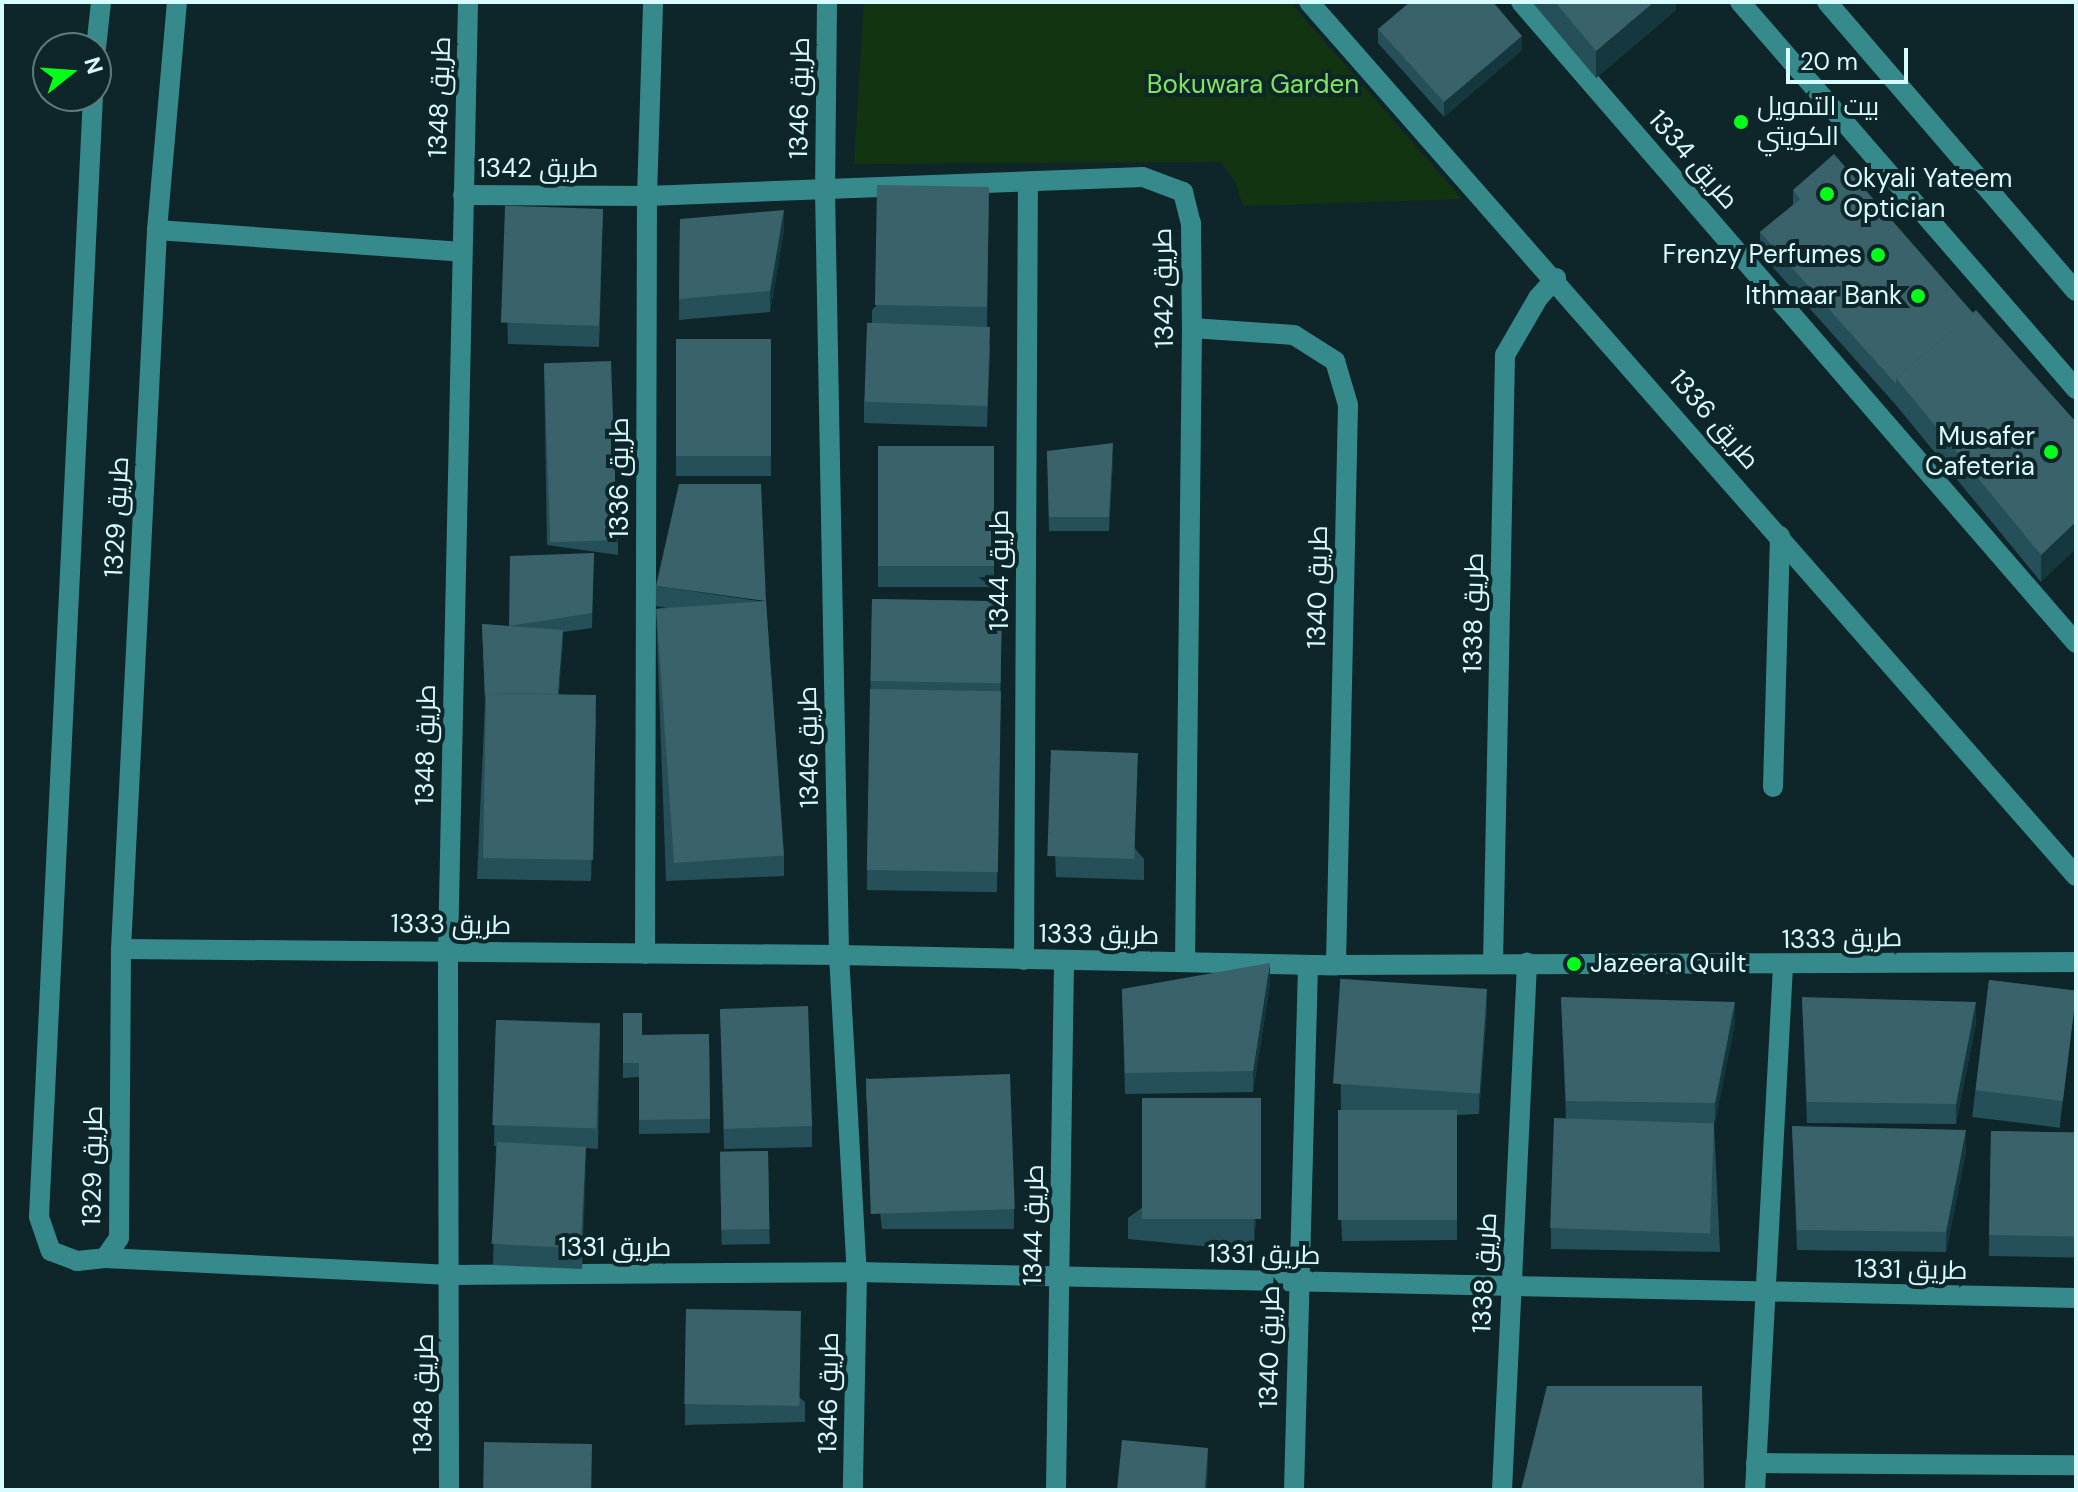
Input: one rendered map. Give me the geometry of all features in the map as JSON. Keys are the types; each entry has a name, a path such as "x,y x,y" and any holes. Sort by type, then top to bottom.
{"street":[{"path":"98,32 101,2"},
{"name":"طريق 1329","path":"92,112 39,1217 51,1251 77,1261 105,1258 119,1238 121,949 157,230 177,2"},
{"name":"طريق 1348","path":"449,1490 448,950 468,2"},
{"name":"طريق 1336","path":"645,954 647,196 653,2"},
{"name":"طريق 1346","path":"827,2 825,190 839,955 857,1272 853,1490"},
{"name":"طريق 1336","path":"1309,2 1556,278 2076,876"},
{"name":"طريق 1334","path":"1521,2 2076,643"},
{"path":"1740,2 2076,389"},
{"path":"1836,7 2076,291"},
{"name":"طريق 1342","path":"463,195 647,196 1143,177 1183,192 1191,223 1192,328 1185,962"},
{"name":"طريق 1344","path":"1024,960 1028,182"},
{"path":"157,230 462,252"},
{"name":"طريق 1338","path":"1493,964 1505,355 1538,298 1556,278"},
{"name":"طريق 1340","path":"1192,328 1294,335 1335,361 1348,405 1336,965"},
{"path":"1773,787 1780,536"},
{"name":"طريق 1333","path":"121,949 839,955 1308,965 1527,963 1783,966 2076,962"},
{"name":"طريق 1344","path":"1056,1490 1064,961"},
{"name":"طريق 1338","path":"1502,1490 1527,963"},
{"name":"طريق 1340","path":"1294,1490 1296,1281 1308,965"},
{"path":"1755,1490 1783,966"},
{"name":"طريق 1331","path":"105,1258 451,1275 857,1272 1767,1294 2076,1298"},
{"path":"1756,1463 2076,1465"}],"green space":[{"name":"Bokuwara Garden","path":"864,2 1290,2 1462,199 1243,206 1235,182 1221,162 854,164"}],"building":[{"path":"1410,2 1493,2 1522,36 1444,102 1378,29"},
{"path":"1555,2 1654,2 1596,51"},
{"path":"1834,154 1973,313 1896,378 1896,384 1760,232 1800,199 1793,190"},
{"path":"877,185 989,187 987,307 875,305"},
{"path":"505,206 603,209 599,326 501,323"},
{"path":"784,210 770,291 679,299 680,219"},
{"path":"1976,310 2076,422 2076,522 2041,555 1896,378"},
{"path":"867,323 990,327 987,406 864,402"},
{"path":"676,339 771,339 771,456 676,456"},
{"path":"611,361 617,540 550,542 544,363"},
{"path":"1113,443 1109,517 1049,517 1047,451"},
{"path":"878,446 994,446 994,566 878,566"},
{"path":"679,484 761,484 766,601 656,586"},
{"path":"594,553 592,613 509,626 510,556"},
{"path":"872,599 1002,601 1001,683 871,681"},
{"path":"766,601 784,855 674,863 656,609"},
{"path":"482,624 563,630 558,694 486,693 485,696"},
{"path":"870,689 1001,691 998,872 867,870"},
{"path":"486,693 596,695 593,860 483,858"},
{"path":"1051,750 1138,753 1134,859 1047,856"},
{"path":"1270,963 1253,1071 1125,1073 1122,989"},
{"path":"1340,979 1487,989 1480,1094 1333,1083"},
{"path":"1989,980 2076,991 2063,1101 1975,1090"},
{"path":"1561,997 1735,1002 1715,1103 1566,1101"},
{"path":"1802,997 1976,1002 1956,1104 1807,1102"},
{"path":"808,1006 812,1126 724,1129 720,1009"},
{"path":"623,1013 642,1013 642,1035 709,1034 710,1119 639,1120 639,1063 623,1063"},
{"path":"496,1020 600,1024 596,1129 492,1125"},
{"path":"1010,1074 1015,1209 871,1214 866,1079"},
{"path":"1142,1098 1261,1098 1261,1219 1142,1219"},
{"path":"1338,1110 1457,1110 1457,1220 1338,1220"},
{"path":"1554,1118 1714,1124 1710,1234 1550,1228"},
{"path":"1792,1126 1966,1130 1946,1232 1797,1230"},
{"path":"1991,1131 2076,1132 2074,1236 1989,1235"},
{"path":"497,1142 586,1147 581,1249 492,1244"},
{"path":"768,1151 769,1229 721,1230 720,1152"},
{"path":"686,1309 801,1311 799,1406 684,1404"},
{"path":"1547,1386 1702,1386 1704,1490 1521,1490"},
{"path":"1122,1440 1208,1448 1205,1490 1117,1490"},
{"path":"484,1442 592,1444 591,1490 483,1490"}],"place":[{"name":"بيت التمويل الكويتي","path":"1741,122"},
{"name":"Okyali Yateem Optician","path":"1827,194"},
{"name":"Frenzy Perfumes","path":"1878,255"},
{"name":"Ithmaar Bank","path":"1918,296"},
{"name":"Musafer Cafeteria","path":"2051,452"},
{"name":"Jazeera Quilt","path":"1574,964"}]}
